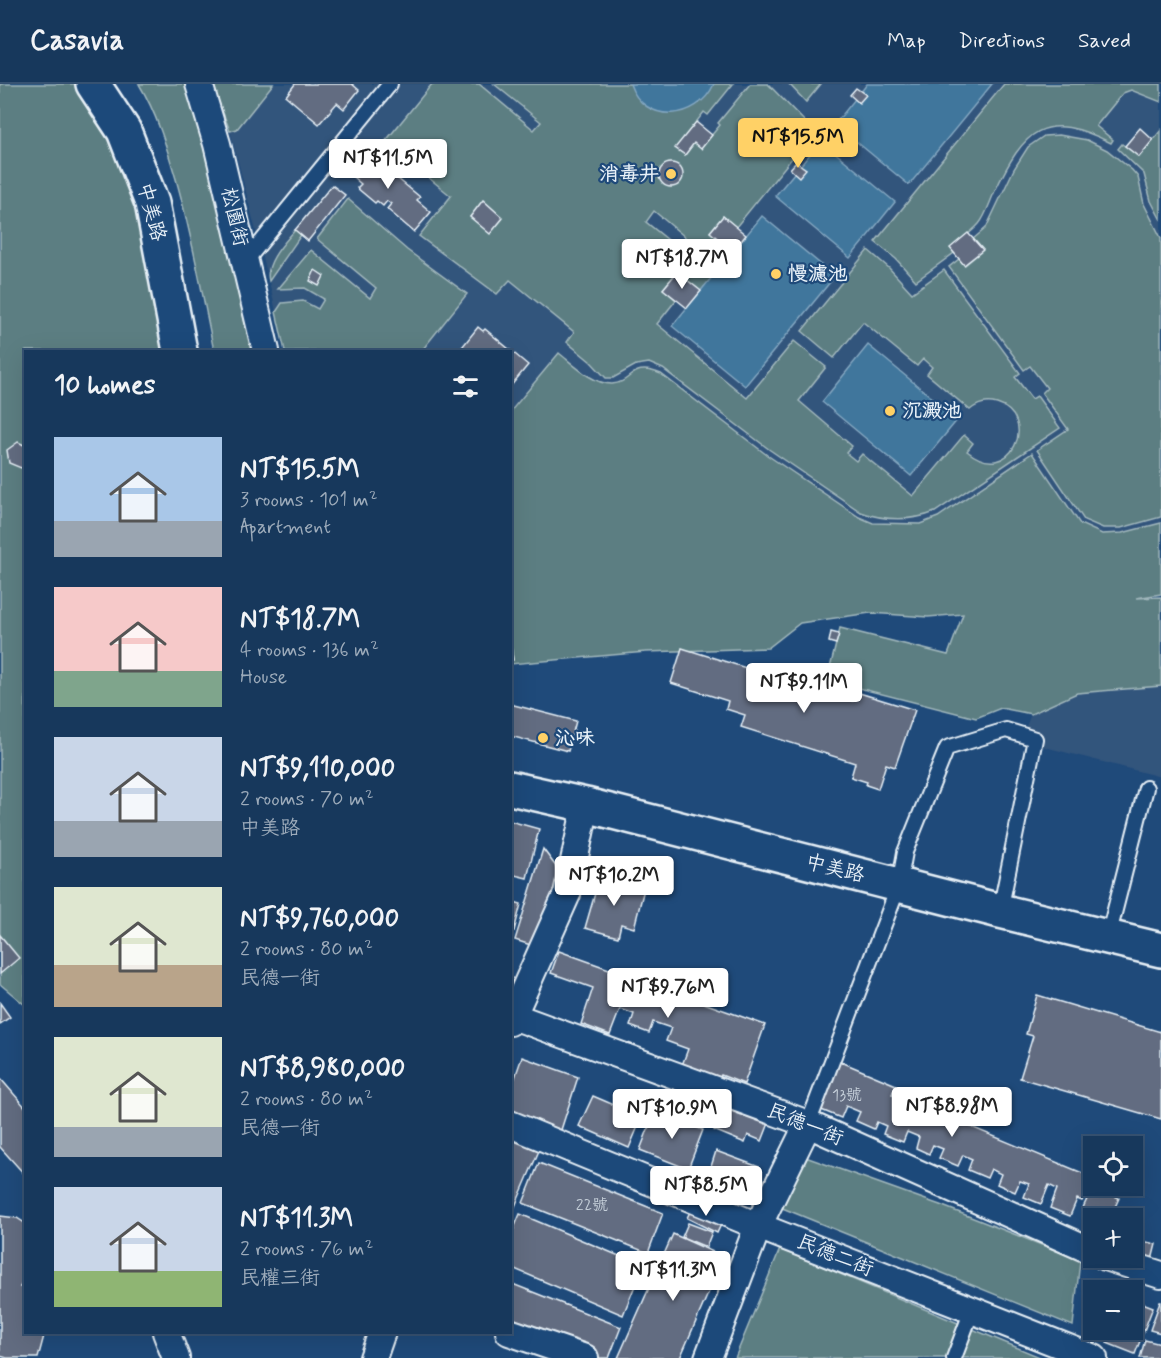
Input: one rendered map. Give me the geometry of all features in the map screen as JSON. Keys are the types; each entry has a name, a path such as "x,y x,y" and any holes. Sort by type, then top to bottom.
{"main road":[{"name":"中美路","path":"93,84 124,131 152,203 180,350"},
{"name":"中美路","path":"512,788 1161,950"}],"street":[{"name":"松園街","path":"199,84 217,144 266,350"},
{"path":"512,1016 567,894 585,805"},
{"name":"民德一街","path":"512,1018 808,1124 1083,1247"},
{"path":"708,1358 758,1226 808,1124"},
{"name":"民德二街","path":"512,1126 758,1226 1094,1358"},
{"path":"1139,1268 1161,1275"},
{"path":"512,1333 585,1358"},
{"path":"167,1334 176,1358"},
{"path":"373,1358 381,1334"}],"lane":[{"path":"245,262 390,84"},
{"path":"808,1124 899,885 906,852 947,748 1006,730 1035,739 1000,911"},
{"path":"1108,937 1146,788"},
{"path":"954,1358 972,1310"}],"shaded area":[{"path":"273,84 1161,84 1161,594 928,617 870,613 800,623 768,648 646,652 512,664 512,350 285,350 230,131 237,129"},
{"path":"630,84 714,84 696,105 684,111 671,113 659,112 647,106 637,97"},
{"path":"867,84 992,84 909,185 835,124 855,99 859,103 865,96 861,92"},
{"name":"慢濾池","path":"821,141 895,202 850,258 775,196"},
{"path":"762,216 835,276 745,386 672,326"},
{"name":"沉澱池","path":"868,345 958,419 911,476 822,402"},
{"path":"1161,686 1161,777 1041,746 1041,738 1025,729 1031,714 1077,693"}],"green space":[{"path":"0,84 93,84 124,131 180,350 24,350 24,1004 0,984"},
{"path":"139,84 185,84 216,190 251,350 214,350 182,200 165,142"},
{"path":"212,84 273,84 237,129 230,131"},
{"path":"432,84 479,84 534,130 541,122 494,84 733,84 708,115 704,112 676,148 685,155 694,143 701,148 750,84 768,84 814,131 736,227 723,216 710,232 733,251 701,291 677,272 663,289 676,300 657,324 747,398 794,341 826,367 799,401 852,446 846,453 856,461 862,454 913,496 964,435 973,443 967,451 983,460 996,461 1007,455 1015,446 1018,434 1017,422 1010,411 990,403 979,404 970,410 927,374 932,367 923,359 917,366 863,322 834,358 802,331 868,250 889,268 912,293 944,270 1020,373 1015,377 1032,399 1037,396 1060,428 935,512 898,519 861,512 770,450 663,369 649,363 636,365 613,378 606,378 567,342 574,332 510,280 497,294 419,236 451,196 385,142","holes":["483,200 503,218 490,233 470,217","654,211 691,242 683,252 646,222"]},
{"path":"789,84 821,84 806,102"},
{"path":"1004,84 1161,84 1161,102 1131,90 1123,93 1096,126 1113,140 1111,143 1069,128 1052,127 1039,131 1016,153 979,224 951,248 954,253 916,281 896,259 875,242"},
{"path":"1161,130 1161,220 1151,201 1144,174 1118,149 1122,144 1139,157"},
{"path":"1059,135 1087,140 1107,150 1132,170 1138,177 1144,204 1161,238 1161,517 1121,528 1103,528 1084,520 1037,450 1068,429 1042,393 1047,388 1030,366 1024,370 949,267 959,259 965,265 982,251 973,239 986,228 1014,169 1028,147 1044,136"},
{"path":"348,199 407,250 467,294 424,350 285,350 276,312 282,303 303,301 318,309 324,299 305,288 278,289 311,250 370,298 376,288 317,239"},
{"path":"295,230 301,235 269,281 268,274 272,260"},
{"path":"559,353 583,373 605,383 619,383 637,371 643,370 661,374 767,455 859,517 873,523 920,524 938,517 1032,453 1080,524 1102,534 1122,533 1161,523 1161,594 1136,598 1161,597 1161,686 1077,693 1031,714 1001,708 976,718 827,680 840,628 948,655 963,614 928,617 870,613 800,623 768,648 646,652 512,664 512,410"},
{"path":"797,1154 940,1205 1080,1260 1073,1326 775,1205"},
{"path":"780,1249 1042,1358 735,1358"}],"building":[{"path":"295,84 352,84 359,90 344,109 337,103 319,124 286,96"},
{"path":"856,88 866,95 859,103 850,95"},
{"path":"696,122 712,135 701,149 694,143 685,155 675,148"},
{"path":"1140,128 1153,140 1139,157 1125,146"},
{"path":"362,149 420,197 417,200 431,212 414,232 387,209 391,204 387,201 383,206 377,201 375,203 357,188 361,184 345,170"},
{"path":"796,162 806,169 799,177 790,169"},
{"name":"消毒井","path":"671,163 680,166 683,175 680,184 671,187 662,184 659,175 662,166"},
{"path":"332,185 345,195 308,241 295,230"},
{"path":"483,200 503,218 490,234 470,217"},
{"path":"723,216 746,235 733,251 710,232"},
{"path":"968,233 983,250 964,265 950,248"},
{"path":"315,270 324,276 319,286 310,281"},
{"path":"677,272 701,291 687,308 663,289"},
{"path":"478,327 483,331 485,329 510,350 460,350"},
{"path":"512,352 528,365 512,385"},
{"path":"18,442 24,445 24,466 21,468 9,463 7,450"},
{"path":"831,632 839,634 836,644 829,642"},
{"path":"682,648 853,701 856,692 915,710 895,767 886,764 878,789 866,785 867,782 851,777 855,763 741,727 745,715 726,709 728,701 671,683"},
{"path":"512,705 576,721 568,751 512,737"},
{"path":"512,822 539,829 527,878 512,874"},
{"path":"543,849 560,872 537,947 515,940"},
{"path":"600,876 644,889 634,928 621,924 618,937 585,928"},
{"path":"512,902 521,904 514,931 512,930"},
{"path":"0,935 19,958 0,974"},
{"path":"559,951 765,1025 744,1084 721,1075 718,1082 681,1068 688,1049 666,1041 671,1028 653,1022 649,1033 630,1026 634,1014 620,1009 610,1035 581,1024 593,988 551,973"},
{"path":"1037,995 1161,1032 1161,1119 1020,1078 1033,1036 1026,1034"},
{"path":"0,1003 10,1017 0,1024"},
{"path":"522,1057 578,1077 560,1133 512,1117 512,1086"},
{"path":"839,1061 896,1085 892,1094 1083,1173 1084,1196 1082,1201 1077,1199 1070,1216 1050,1208 1057,1189 1049,1185 1041,1204 1024,1197 1029,1184 1020,1181 1015,1192 997,1184 1001,1174 991,1169 987,1178 968,1170 972,1159 963,1155 958,1166 939,1158 943,1149 933,1145 929,1154 916,1148 919,1137 907,1132 903,1142 883,1134 886,1126 877,1122 874,1129 856,1121 860,1112 846,1106 841,1118 819,1109"},
{"path":"0,1078 24,1106 24,1174 0,1147"},
{"path":"684,1082 771,1118 762,1141 748,1135 745,1143 714,1130 718,1121 692,1110 688,1119 672,1112"},
{"path":"593,1096 642,1117 629,1148 579,1126"},
{"path":"655,1111 703,1130 688,1169 640,1150"},
{"path":"512,1133 541,1146 512,1213"},
{"path":"716,1151 759,1167 750,1192 708,1176"},
{"path":"539,1163 663,1213 648,1253 523,1203"},
{"path":"1088,1196 1119,1198 1114,1208 1083,1208 1082,1210"},
{"path":"695,1201 725,1216 717,1233 687,1218"},
{"path":"520,1214 643,1266 623,1315 512,1268 512,1233"},
{"path":"0,1216 17,1218 24,1223 24,1281 20,1287 24,1288 24,1334 44,1334 38,1358 0,1356"},
{"path":"688,1223 712,1232 706,1247 682,1237"},
{"path":"673,1234 724,1257 680,1358 618,1358"},
{"path":"1143,1241 1156,1244 1151,1264 1143,1261"},
{"path":"512,1284 621,1327 609,1358 597,1358 512,1324"},
{"path":"1161,1302 1161,1333 1150,1330"},
{"path":"1143,1303 1153,1307 1143,1333"},
{"path":"1108,1340 1140,1340 1135,1354 1107,1343"},
{"path":"1145,1340 1161,1344 1159,1358 1140,1358"}],"place":[{"name":"消毒井","path":"671,174"},
{"name":"慢濾池","path":"776,274"},
{"name":"沉澱池","path":"890,411"},
{"name":"沁味","path":"543,738"}]}
